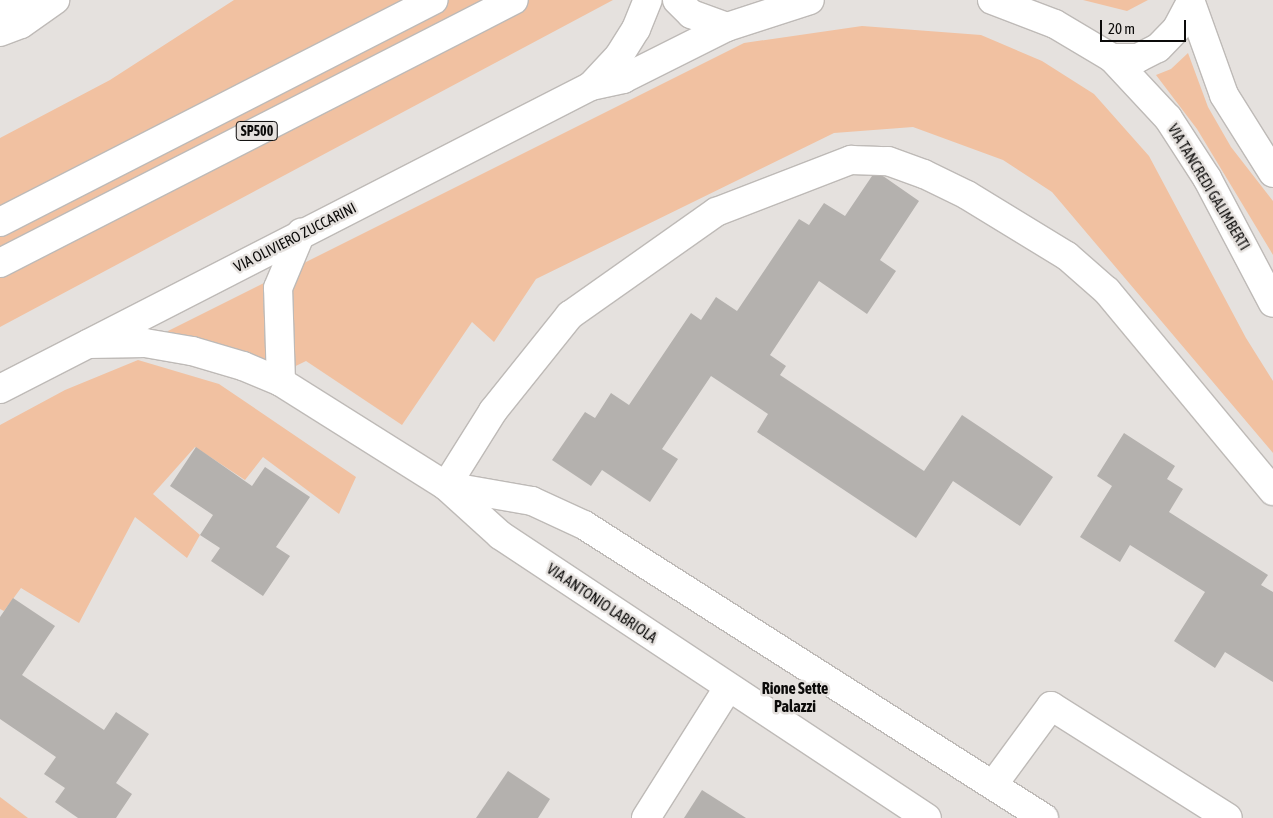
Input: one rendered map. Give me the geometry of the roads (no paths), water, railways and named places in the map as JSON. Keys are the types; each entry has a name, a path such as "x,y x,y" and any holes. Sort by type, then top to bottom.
{"main road":[{"path":"0,3 24,0"},
{"path":"0,32 21,24 55,0"},
{"name":"SP500","path":"0,222 434,0"},
{"name":"SP500","path":"0,263 514,0"},
{"name":"VIA OLIVIERO ZUCCARINI","path":"591,86 619,56 636,29 648,0"},
{"path":"677,0 691,14 727,27 810,0"},
{"name":"VIA TANCREDI GALIMBERTI","path":"992,0 1055,24 1112,58 1173,126 1207,178 1273,303"},
{"path":"1112,58 1138,58 1158,48 1177,28 1190,1"},
{"path":"1190,1 1224,94 1273,173"},
{"name":"VIA OLIVIERO ZUCCARINI","path":"0,389 591,86 623,79 727,27"},
{"path":"1044,818 584,525 532,501 446,486 493,410 570,315 716,212 851,160 888,161 924,174 1016,223 1067,256 1107,291 1273,490"},
{"path":"281,382 278,288 301,234"},
{"name":"VIA ANTONIO LABRIOLA","path":"88,344 145,343 192,351 243,366 281,382 446,486 500,535 728,688 927,818"},
{"path":"646,818 728,688"},
{"path":"993,785 1051,706 1228,818"}],"district":[{"name":"Rione Sette Palazzi","path":"795,697"}]}
